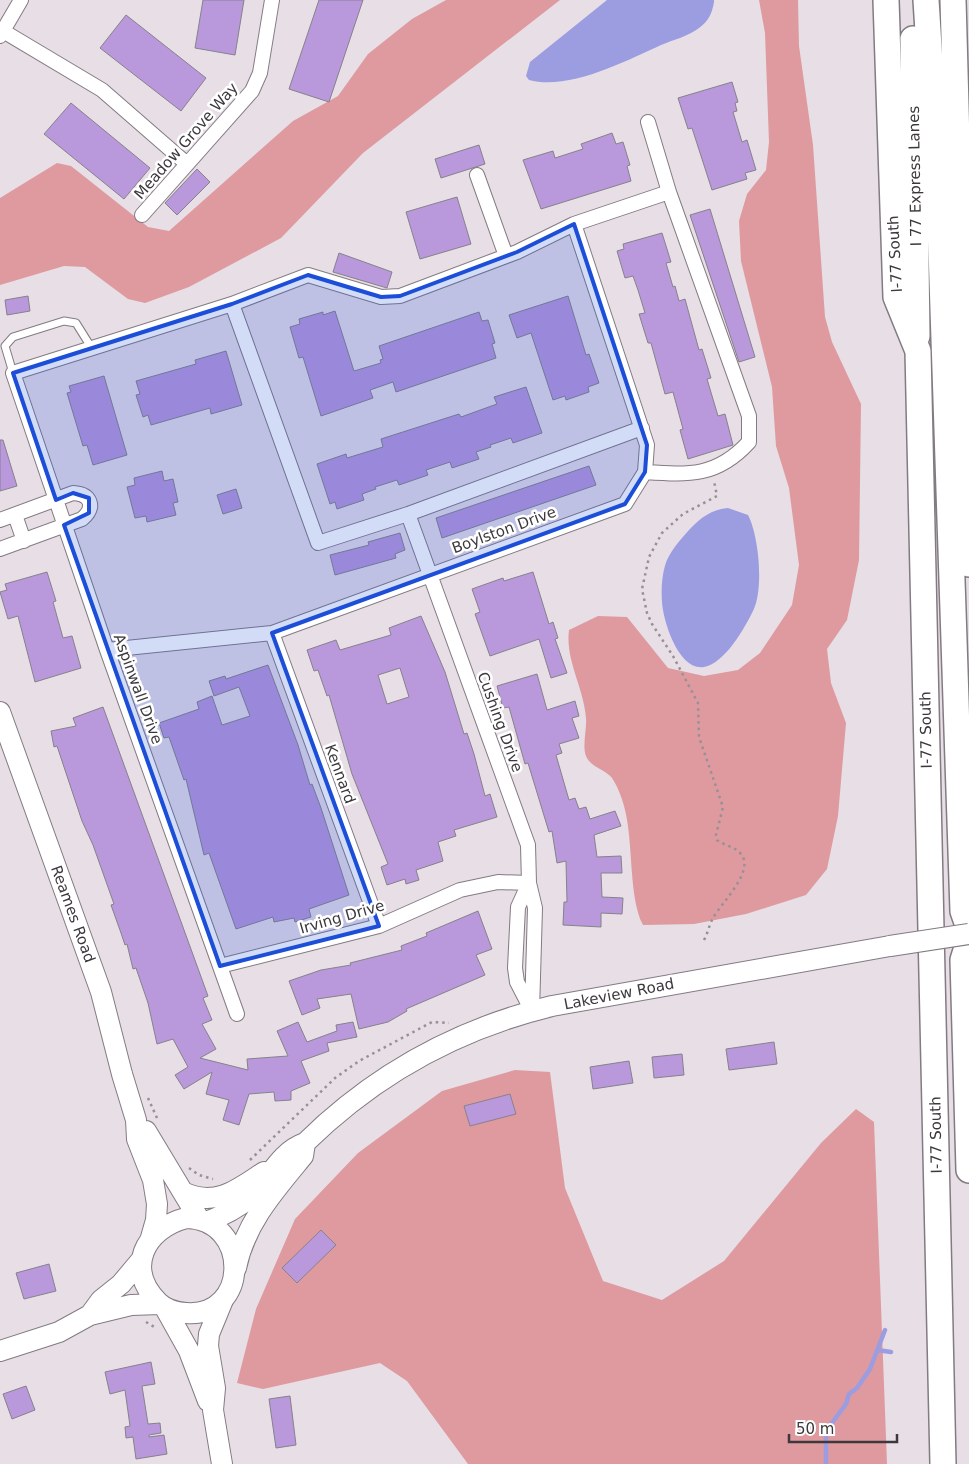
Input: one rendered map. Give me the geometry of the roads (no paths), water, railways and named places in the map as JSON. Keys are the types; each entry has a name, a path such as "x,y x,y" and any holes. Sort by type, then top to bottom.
{"highway":[{"name":"I-77 South","path":"886,0 896,297 918,351 943,1464"},
{"name":"I 77 Express Lanes","path":"913,0 918,351"},
{"path":"926,0 940,219 962,911 969,928"},
{"path":"953,0 969,564"},
{"path":"969,941 963,960 969,1170"}],"main road":[{"name":"Reames Road","path":"0,712 101,992 136,1120 137,1139 153,1180 157,1204 156,1220 150,1240"},
{"name":"Lakeview Road","path":"203,1220 238,1208 255,1193 278,1162 292,1147 305,1143 358,1097 412,1060 470,1032 532,1011 814,958 969,934"},
{"name":"Reames Road","path":"136,1120 148,1134 159,1155 203,1220"},
{"name":"Lakeview Road","path":"235,1270 240,1249 252,1222 303,1156 305,1143"},
{"path":"185,1193 197,1198 212,1199 231,1193 278,1162"},
{"path":"90,1315 101,1300 120,1284 142,1259 150,1240 157,1231 170,1222 186,1218 203,1220 227,1240 232,1252 235,1270 232,1286 223,1300 209,1334 210,1358 215,1388 212,1410"},
{"path":"142,1259 144,1281 152,1296 162,1306 189,1351 202,1389 212,1410 222,1464"},
{"path":"0,1351 59,1332 90,1315 103,1314 130,1305 162,1306 178,1313 194,1314 210,1309 223,1300"}],"street":[{"path":"20,0 1,34 102,90 188,164"},
{"name":"Meadow Grove Way","path":"142,215 252,91 257,82 272,0"},
{"path":"645,472 682,474 711,469 734,458 749,442 749,416 669,192 648,122"},
{"path":"477,174 506,256"},
{"path":"13,373 232,304 308,275 381,297 400,296 506,256 574,224 669,192"},
{"name":"Boylston Drive","path":"107,650 272,632 624,504 645,472 647,445 574,224"},
{"path":"232,304 318,543 408,514 642,428"},
{"name":"Aspinwall Drive","path":"13,373 107,650 237,1014"},
{"path":"0,520 73,493 89,498 91,505 89,513 82,519 0,549"},
{"name":"Cushing Drive","path":"408,514 528,844 529,883 518,907 515,968 517,982 532,1011"},
{"path":"15,515 24,541"},
{"name":"Kennard","path":"272,632 379,926"},
{"name":"Irving Drive","path":"220,966 379,926 460,890 498,882 529,883"}],"lane":[{"path":"13,373 5,346 13,337 64,320 76,323 91,347"}],"water":[{"path":"607,0 714,0 714,2 708,20 686,36 614,66 579,78 544,82 529,80 526,76 530,62"},
{"path":"728,508 748,515 752,524 759,563 756,602 744,627 726,652 712,664 704,667 695,666 680,653 665,620 662,602 664,570 671,552 693,526 712,512"}],"waterway":[{"path":"826,1464 826,1431 846,1404 849,1394 857,1388 870,1369 885,1330"},
{"path":"877,1350 891,1352"}]}
